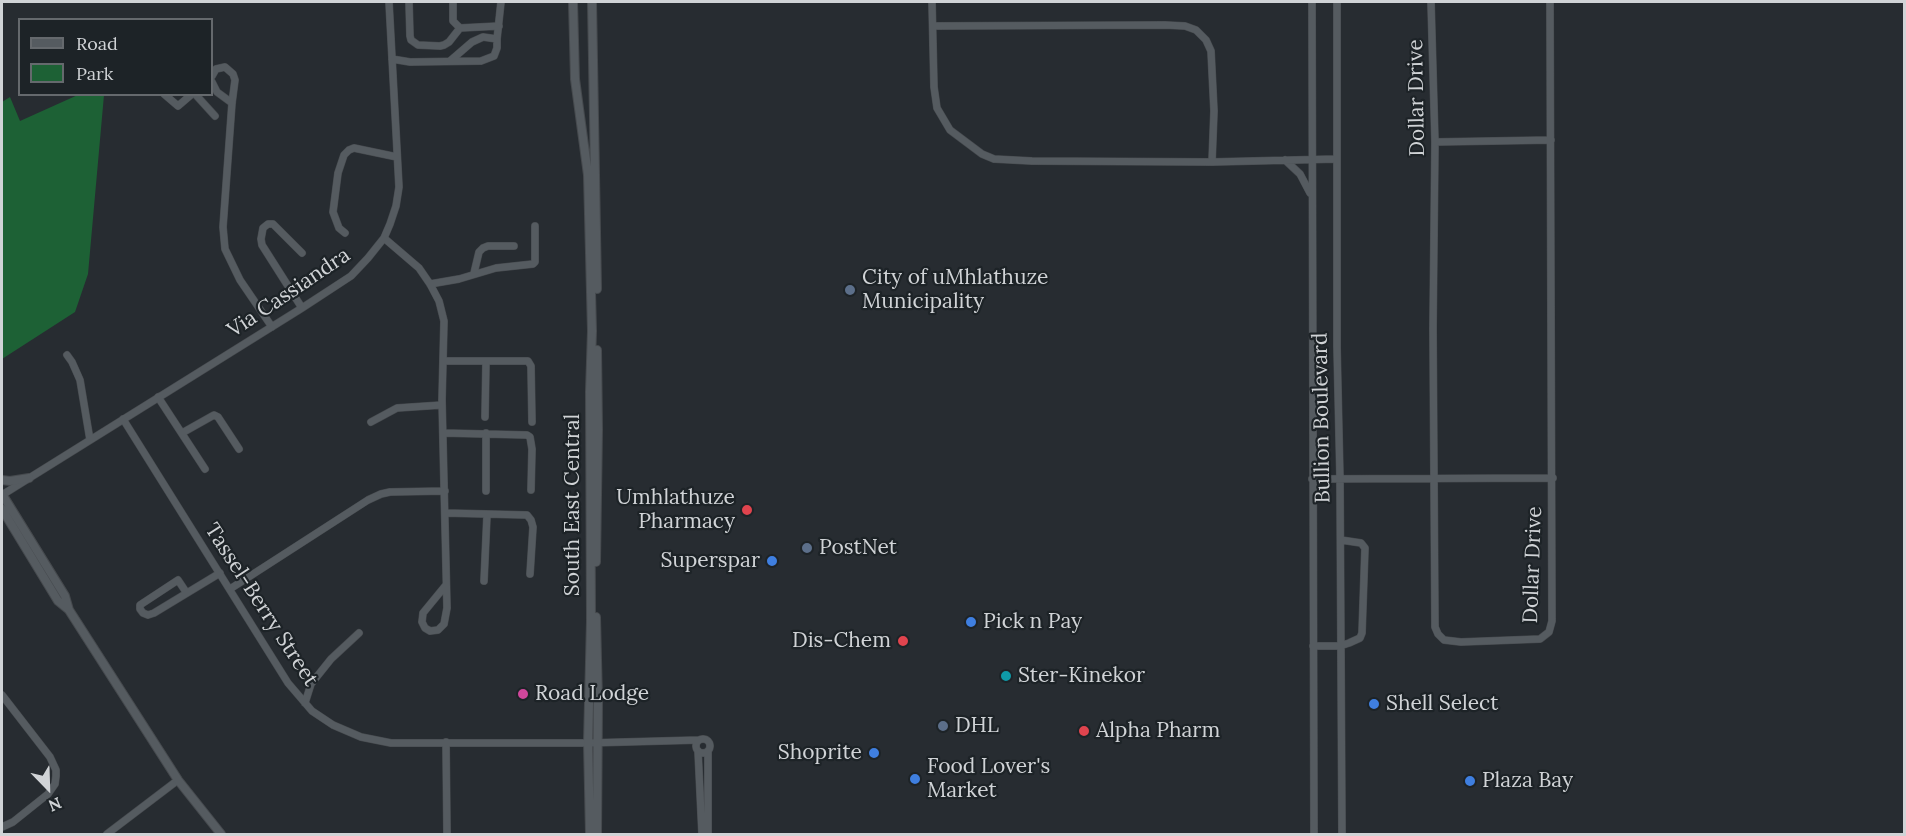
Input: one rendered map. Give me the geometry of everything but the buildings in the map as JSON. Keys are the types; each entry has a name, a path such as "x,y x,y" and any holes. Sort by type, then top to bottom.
{"street":[{"name":"Via Cassiandra","path":"2,494 351,276 384,238 396,206 399,187 389,2"},
{"path":"409,2 410,36 411,40 418,45 444,45 460,28"},
{"path":"453,2 453,21 460,28 499,26"},
{"path":"392,59 410,62 481,61 494,56 501,2"},
{"path":"573,2 576,79 592,175"},
{"path":"592,2 592,175"},
{"path":"932,2 934,87 940,116 950,130 982,154 994,159 1212,162 1336,159"},
{"name":"Bullion Boulevard","path":"1312,2 1314,834"},
{"name":"Bullion Boulevard","path":"1337,2 1337,347 1341,540 1342,834"},
{"name":"Dollar Drive","path":"1431,2 1435,142 1432,328 1435,627 1444,640 1461,642 1540,639 1549,632 1552,621 1550,2"},
{"path":"934,26 1185,26 1196,30 1206,40 1211,51 1214,111 1212,162"},
{"path":"450,61 472,42 483,37 497,39"},
{"path":"213,74 220,67 229,69 235,80 231,103 224,227 225,249 240,280 272,327"},
{"path":"213,86 231,103"},
{"path":"166,96 178,106 190,96"},
{"path":"195,96 215,116"},
{"path":"1435,142 1551,140"},
{"path":"345,234 339,228 333,212 344,156 354,148 397,157"},
{"path":"1285,160 1300,174 1312,198"},
{"name":"South East Central","path":"592,175 591,621 597,834"},
{"path":"302,253 273,224 268,224 263,228 262,245 302,308"},
{"path":"430,284 459,279 495,268 533,264 535,262 535,226"},
{"path":"384,238 419,268 439,301 444,321 442,405 445,491 446,585 446,618 438,630 430,631 422,622 423,613 446,585"},
{"path":"474,273 479,252 483,248 514,246"},
{"path":"68,355 80,380 90,440"},
{"path":"444,361 528,361 530,363 532,422"},
{"path":"485,417 486,361"},
{"path":"158,397 205,469"},
{"path":"371,422 404,406 442,405"},
{"path":"182,434 214,415 218,417 239,448"},
{"name":"Tassel-Berry Street","path":"123,419 280,670 305,703 333,725 361,737 391,743 676,742"},
{"path":"443,433 529,436 532,449 531,490"},
{"path":"486,433 486,491"},
{"path":"2,480 29,478"},
{"path":"1312,479 1553,478"},
{"path":"230,589 381,494 445,491"},
{"path":"2,494 65,596 69,610 177,780 221,834"},
{"path":"2,509 58,601 69,610"},
{"path":"445,513 527,515 533,527 530,574"},
{"path":"484,581 486,514"},
{"path":"1313,646 1340,646 1360,638 1362,633 1365,562 1363,545 1358,542 1341,540"},
{"path":"186,592 178,580 140,605 140,609 148,615 154,613 220,573"},
{"path":"305,703 311,684 331,659 359,633"},
{"path":"2,695 50,757 56,770 55,784 48,794 13,822 2,827"},
{"path":"676,742 704,738 711,746 708,751 708,834"},
{"path":"699,740 696,745 702,834"},
{"path":"446,742 447,834"},
{"path":"676,742 703,753 708,751"},
{"name":"South East Central","path":"590,834 593,743"},
{"path":"107,834 177,780"}],"green space":[{"path":"76,96 104,96 88,274 75,312 2,359 2,102 10,97 20,121"}],"place":[{"name":"City of uMhlathuze Municipality","path":"850,290"},
{"name":"Umhlathuze Pharmacy","path":"747,510"},
{"name":"PostNet","path":"807,548"},
{"name":"Superspar","path":"772,561"},
{"name":"Pick n Pay","path":"971,622"},
{"name":"Dis-Chem","path":"903,641"},
{"name":"Ster-Kinekor","path":"1006,676"},
{"name":"Road Lodge","path":"523,694"},
{"name":"Shell Select","path":"1374,704"},
{"name":"DHL","path":"943,726"},
{"name":"Alpha Pharm","path":"1084,731"},
{"name":"Shoprite","path":"874,753"},
{"name":"Food Lover's Market","path":"915,779"},
{"name":"Plaza Bay","path":"1470,781"}]}
